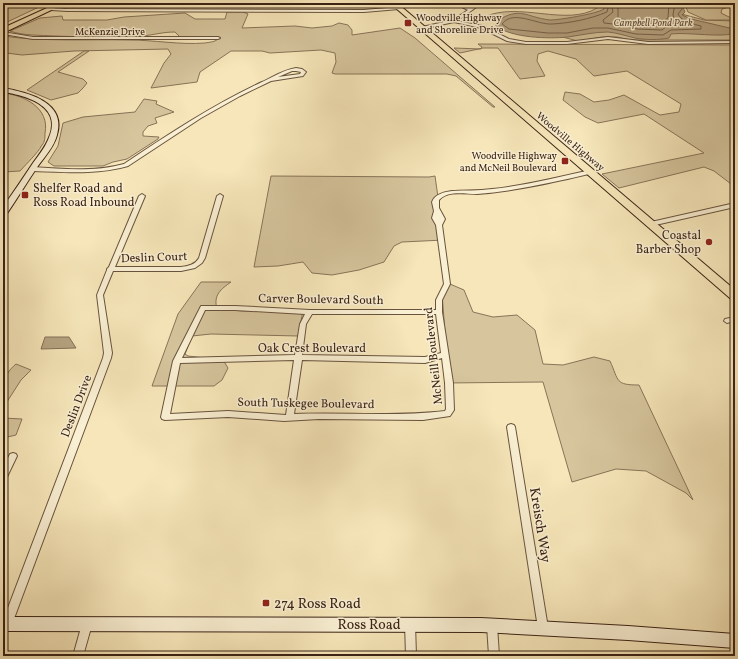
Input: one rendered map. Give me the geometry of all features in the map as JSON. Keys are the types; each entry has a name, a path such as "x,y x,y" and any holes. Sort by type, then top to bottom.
{"main road":[{"path":"3,27 39,10 63,3"},
{"path":"3,32 53,5"},
{"name":"Woodville Highway","path":"395,5 735,296"}],"street":[{"path":"456,3 469,9"},
{"path":"454,21 469,9 480,3"},
{"path":"53,5 71,10 364,11 395,5"},
{"path":"423,28 454,21 482,27 508,40 526,43 567,43 602,38 648,43 735,42"},
{"name":"McKenzie Drive","path":"3,32 33,38 218,38"},
{"path":"32,169 89,170 119,168 126,165 199,117 238,95 270,80 294,70 304,72 301,75 270,80"},
{"path":"3,90 20,93 35,99 47,107 55,118 56,124 54,134 3,213"},
{"name":"McNeill Boulevard","path":"447,414 450,410 450,403 446,354 439,312 439,300 447,284 439,225 435,218 436,200 443,195 501,190 591,172"},
{"name":"Deslin Drive","path":"5,624 107,358 108,353 100,295 142,196"},
{"name":"Deslin Court","path":"110,269 181,269 197,265 202,258 220,196"},
{"path":"651,224 735,205"},
{"name":"Carver Boulevard South","path":"177,361 203,308 310,312 439,312"},
{"path":"290,417 297,358 303,324 310,312"},
{"path":"727,321 735,319"},
{"name":"Oak Crest Boulevard","path":"177,361 297,358 431,360 446,354"},
{"name":"South Tuskegee Boulevard","path":"177,361 165,417 228,414 290,417 423,417 447,414"},
{"name":"Kreisch Way","path":"511,427 543,628"},
{"path":"3,477 12,456"},
{"name":"Ross Road","path":"5,624 492,625 735,641"},
{"path":"78,656 87,624"},
{"path":"410,624 411,656"},
{"path":"492,625 494,656"}],"green space":[{"name":"Campbell Pond Park","path":"598,3 670,3 670,11 704,20 735,21 735,40 630,40 617,37 602,37 578,41 484,17 498,13 512,12 571,15 585,13 597,8"},
{"path":"684,3 735,3 735,5 722,9 721,13 735,20 706,20 688,12"},
{"path":"3,5 41,6 3,24"},
{"path":"227,12 243,12 248,14 242,28 295,26 312,28 332,26 339,23 348,25 352,30 352,35 400,28 415,38 495,107 493,107 456,76 447,74 335,74 332,73 336,62 335,53 321,50 270,53 262,51 231,51 200,72 197,82 151,88 164,63 171,54 168,49 74,51 22,55 6,53 3,55 3,46 6,45 3,44 3,36 34,39 139,40 186,43 205,43 215,41 219,38 180,37 175,32 142,36 98,37 32,35 10,31 40,18 62,16 63,20 107,20 124,17 185,13 195,19 225,19"},
{"path":"478,44 735,45 735,187 714,171 704,167 619,188 602,174 704,153 644,114 598,123 585,117 563,100 565,92 580,94 594,102 609,100 624,95 660,115 679,112 681,104 627,71 594,76 576,59 548,51 538,54 537,61 545,76 520,79 498,48 481,48 482,47"},
{"path":"454,48 479,49 460,53"},
{"path":"84,51 89,51 58,72 83,79 87,83 78,93 51,100 27,90"},
{"path":"3,93 11,94 27,100 34,104 44,116 44,142 35,155 20,171 3,172"},
{"path":"144,99 157,101 156,104 174,112 155,118 157,123 148,126 143,132 143,136 159,137 158,139 127,159 103,166 54,166 48,162 58,146 63,123 83,117 135,112"},
{"path":"271,176 435,176 444,240 402,242 394,246 384,262 359,270 332,275 312,273 303,262 278,266 254,267"},
{"path":"201,282 231,282 221,290 217,296 217,309 243,311 303,311 298,336 211,334 192,336 185,354 188,356 223,360 228,368 222,380 214,386 152,386 178,314"},
{"path":"450,284 464,290 473,312 493,317 517,315 535,330 543,364 563,365 594,357 610,361 617,377 622,383 639,385 693,500 686,493 646,471 616,469 572,482 543,382 446,383 447,359 442,293"},
{"path":"16,364 31,370 21,380 3,408 3,389 5,378"},
{"path":"3,418 22,419 16,435 3,438"}],"water":[{"name":"Campbell Pond Park","path":"602,3 681,3 685,12 682,15 691,19 734,29 735,33 722,35 671,34 669,38 639,39 608,32 568,37 541,38 511,33 496,26 497,21 512,14 518,13 550,20 586,15 604,9"},
{"path":"45,337 69,337 76,348 41,349"}],"place":[{"name":"Woodville Highway and Shoreline Drive","path":"408,23"},
{"name":"Woodville Highway and McNeil Boulevard","path":"565,161"},
{"name":"Shelfer Road and Ross Road Inbound","path":"25,195"},
{"name":"Coastal Barber Shop","path":"709,242"},
{"name":"274 Ross Road","path":"266,603"}]}
